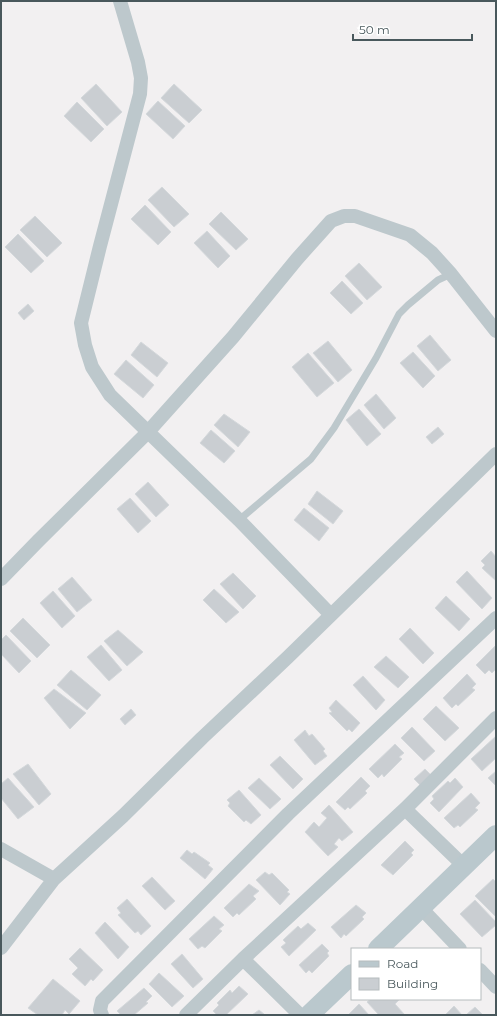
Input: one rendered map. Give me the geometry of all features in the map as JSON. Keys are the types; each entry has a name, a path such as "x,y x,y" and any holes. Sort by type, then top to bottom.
{"street":[{"path":"120,1 138,62 141,78 140,94 81,323 84,345 92,367 110,395 147,433 239,520 331,615"},
{"path":"1,579 43,535 147,433 233,337 331,221 344,216 355,216 410,235 432,254 451,274 496,330"},
{"path":"1,948 54,879 123,816 496,454"},
{"path":"102,1015 100,1010 102,1001 288,814 496,618"},
{"path":"186,1015 243,959 404,809 496,718"},
{"path":"404,809 464,866"},
{"path":"379,948 496,836"},
{"path":"1,849 54,879"},
{"path":"421,908 459,948"},
{"path":"243,959 300,1015"},
{"path":"481,971 496,987"},
{"path":"309,1015 351,975"}],"lane":[{"path":"239,520 311,459 334,428 376,358 400,314 408,305 438,280 451,274"}],"building":[{"path":"96,84 122,112 107,126 81,98"},
{"path":"174,84 202,110 189,123 161,98"},
{"path":"158,101 185,126 173,139 146,114"},
{"path":"77,102 104,129 91,142 64,116"},
{"path":"162,187 189,214 174,227 148,200"},
{"path":"145,205 171,232 158,245 131,219"},
{"path":"221,212 248,239 236,250 209,224"},
{"path":"35,216 62,243 47,257 20,230"},
{"path":"207,231 230,256 218,268 194,243"},
{"path":"18,234 44,261 31,273 5,247"},
{"path":"359,263 382,287 367,300 345,276"},
{"path":"342,281 363,303 351,314 330,293"},
{"path":"28,304 34,311 24,320 18,313"},
{"path":"430,335 451,360 438,371 417,346"},
{"path":"328,341 352,370 338,382 313,353"},
{"path":"141,342 168,363 157,377 131,355"},
{"path":"413,352 435,376 423,388 400,363"},
{"path":"308,353 334,383 317,397 292,367"},
{"path":"126,360 154,385 143,398 114,374"},
{"path":"376,394 396,418 384,429 364,405"},
{"path":"359,409 381,434 367,446 346,420"},
{"path":"224,414 250,432 238,447 214,425"},
{"path":"438,427 444,434 432,444 426,437"},
{"path":"211,430 235,451 224,463 200,443"},
{"path":"148,482 169,505 156,517 135,494"},
{"path":"317,491 343,511 333,524 308,504"},
{"path":"130,498 151,521 138,533 117,509"},
{"path":"304,508 329,528 319,541 294,520"},
{"path":"491,551 496,557 496,581 482,568 485,565 481,561"},
{"path":"467,571 492,598 482,609 456,582"},
{"path":"233,573 256,596 243,609 220,584"},
{"path":"72,577 92,600 77,612 58,589"},
{"path":"214,589 239,612 226,623 203,600"},
{"path":"53,591 75,616 62,628 40,603"},
{"path":"446,596 470,619 459,631 435,608"},
{"path":"23,618 50,645 37,658 10,631"},
{"path":"410,628 434,653 423,664 399,639"},
{"path":"118,630 143,652 127,666 104,641"},
{"path":"6,635 31,661 19,673 1,654 1,640"},
{"path":"101,645 122,670 109,681 87,657"},
{"path":"496,645 496,669 492,673 489,670 485,674 476,665"},
{"path":"386,656 409,677 398,688 374,667"},
{"path":"71,670 101,695 87,710 57,685"},
{"path":"467,674 476,684 472,688 475,690 458,706 456,704 452,708 443,698"},
{"path":"363,676 385,700 376,710 353,685"},
{"path":"54,689 86,713 70,729 44,698"},
{"path":"336,700 360,723 352,732 349,729 347,731 329,713 332,712 329,708"},
{"path":"436,706 459,728 445,741 423,719"},
{"path":"131,709 136,715 125,725 120,719"},
{"path":"412,727 435,751 424,761 401,738"},
{"path":"305,730 309,736 312,734 325,749 323,751 327,756 315,765 294,740"},
{"path":"496,736 496,758 482,771 471,759"},
{"path":"395,744 404,753 399,757 402,759 384,777 382,774 378,778 369,769"},
{"path":"280,756 303,779 293,789 270,765"},
{"path":"28,764 51,794 39,805 13,774"},
{"path":"425,769 431,775 420,785 414,779"},
{"path":"496,771 496,786 488,778"},
{"path":"361,777 370,786 365,791 367,793 350,809 348,807 345,810 336,802"},
{"path":"8,778 34,807 18,819 1,798 1,784"},
{"path":"259,778 281,799 270,809 248,788"},
{"path":"455,778 463,787 439,812 430,803 434,799 432,796 448,781 450,783"},
{"path":"239,790 261,815 251,824 246,820 244,822 228,806 230,803 227,800"},
{"path":"471,793 480,803 475,808 478,810 460,827 458,825 454,828 444,818"},
{"path":"329,805 353,832 342,841 339,838 334,844 338,847 328,856 305,832 314,822 319,827 327,818 321,813"},
{"path":"405,841 414,850 411,853 413,855 393,875 381,865"},
{"path":"187,850 192,854 194,852 210,863 208,865 213,869 205,879 180,858"},
{"path":"265,872 269,875 272,873 289,890 287,892 290,894 280,905 256,880"},
{"path":"152,877 175,901 165,910 142,886"},
{"path":"493,879 496,882 496,917 475,896"},
{"path":"249,884 259,891 253,896 256,899 239,915 237,913 233,917 224,908"},
{"path":"127,899 151,926 141,935 138,931 135,933 118,915 121,913 117,908"},
{"path":"475,900 496,922 496,925 482,937 460,914"},
{"path":"356,905 366,913 362,917 364,919 346,936 344,934 341,938 331,927"},
{"path":"214,916 224,925 219,929 222,931 205,948 202,946 198,949 189,939"},
{"path":"105,922 129,947 118,959 95,933"},
{"path":"308,923 316,930 289,956 281,947 286,943 283,940 298,926 301,929"},
{"path":"322,944 329,951 327,953 329,956 312,973 309,970 306,973 299,965"},
{"path":"80,948 103,970 93,981 91,979 85,986 72,974 78,968 69,959"},
{"path":"182,954 203,979 193,988 171,964"},
{"path":"159,973 184,996 172,1007 149,984"},
{"path":"53,979 80,1001 69,1014 65,1010 62,1015 38,1015 28,1008"},
{"path":"239,986 248,994 226,1015 217,1015 213,1011 219,1005 217,1003 230,990 232,993"},
{"path":"144,988 152,996 146,1002 148,1003 134,1015 121,1015 117,1011"},
{"path":"370,1000 399,1000 395,1004 404,1014 379,1015 367,1002"},
{"path":"359,1004 369,1015 348,1015"},
{"path":"454,1006 462,1015 445,1015"},
{"path":"475,1007 483,1015 466,1015"},
{"path":"259,1010 265,1015 252,1015"}]}
